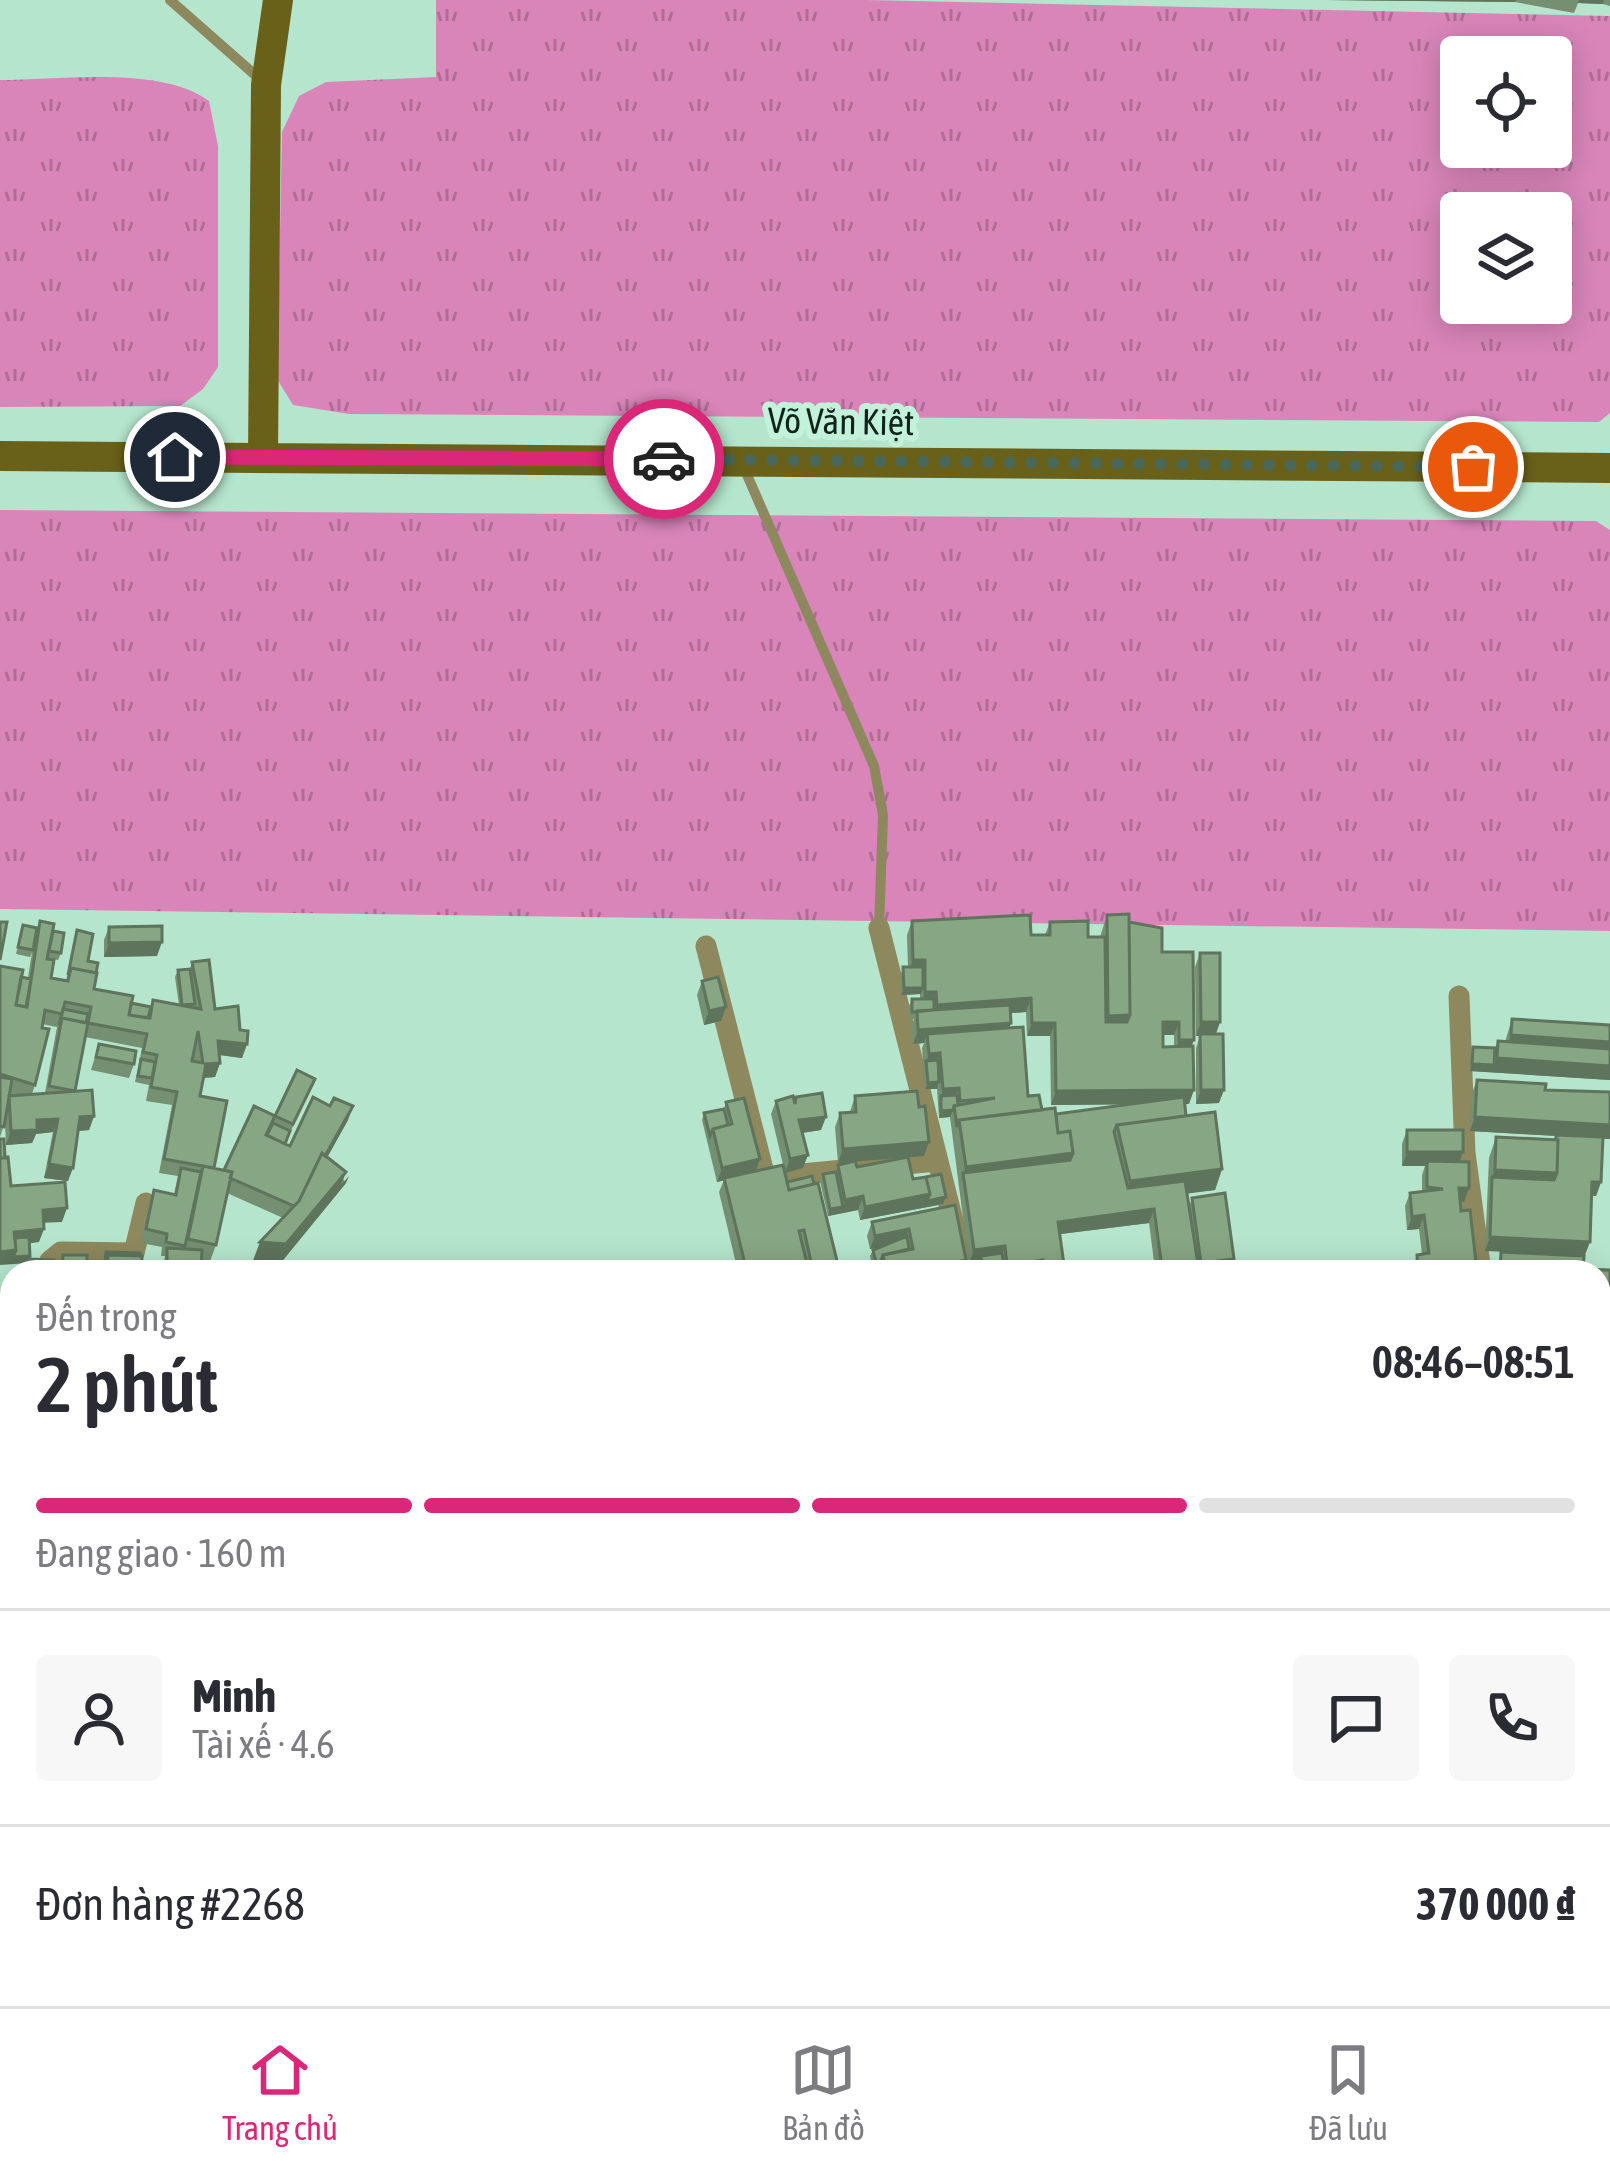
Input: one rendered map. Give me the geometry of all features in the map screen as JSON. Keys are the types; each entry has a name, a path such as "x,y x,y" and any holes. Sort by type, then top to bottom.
{"street":[{"path":"263,458 266,85 278,0"},
{"name":"Võ Văn Kiệt","path":"0,456 1610,468"},
{"path":"879,928 964,1260"},
{"path":"706,946 755,1179 938,1161"},
{"path":"1459,996 1465,1154 1479,1260"},
{"path":"51,1260 62,1252 134,1253 146,1203"}],"lane":[{"path":"170,0 266,85"},
{"path":"740,459 809,628 847,694 874,766 883,815 879,928"}],"green space":[{"path":"436,0 866,0 1610,16 1610,413 1599,422 349,414 293,405 277,379 282,132 299,96 326,82 436,77"},
{"path":"138,79 189,90 209,101 218,146 218,367 203,389 180,406 0,407 0,80"},
{"path":"0,510 1596,521 1610,530 1610,931 0,909"}],"building":[{"path":"1129,914 1130,1015 1108,1016 1107,915"},
{"path":"1030,915 1031,935 1050,935 1050,922 1088,921 1088,937 1105,937 1106,1022 1127,1022 1130,1015 1129,922 1162,928 1162,952 1193,952 1194,1040 1179,1040 1179,1022 1163,1022 1163,1047 1193,1046 1194,1090 1056,1091 1055,1023 1032,1023 1031,998 937,1005 936,992 925,992 925,960 913,960 912,921"},
{"path":"40,921 54,924 47,959 54,960 51,978 68,981 71,968 97,973 94,989 133,996 129,1015 150,1018 153,1000 201,1009 192,962 209,960 215,1009 238,1006 240,1030 248,1031 247,1044 218,1041 220,1063 206,1064 200,1096 227,1101 214,1168 164,1159 177,1092 151,1087 157,1055 143,1052 147,1034 88,1023 91,1007 65,1002 62,1014 45,1010 42,1028 49,1029 35,1085 0,1074 0,966 23,970 16,1005 27,1007","holes":["198,1031 203,1063 192,1061"]},
{"path":"0,922 7,922 0,960"},
{"path":"23,925 37,928 33,950 18,947"},
{"path":"162,926 162,942 109,943 109,927"},
{"path":"77,930 93,934 88,961 98,963 96,973 71,968 68,975"},
{"path":"53,931 64,933 61,953 49,951"},
{"path":"1200,953 1220,953 1220,1022 1201,1022"},
{"path":"903,967 923,967 923,988 904,988"},
{"path":"190,969 195,1004 182,1005 178,970"},
{"path":"21,977 31,979 26,1007 16,1005"},
{"path":"718,977 726,1007 709,1011 702,981"},
{"path":"912,999 934,999 934,1010 912,1012"},
{"path":"131,1003 151,1007 148,1018 129,1015"},
{"path":"1010,1005 1011,1023 918,1030 917,1011"},
{"path":"63,1009 88,1014 86,1023 62,1018 59,1025"},
{"path":"62,1018 88,1023 75,1091 49,1086"},
{"path":"1512,1019 1610,1025 1610,1042 1511,1035"},
{"path":"1023,1027 1028,1096 1039,1095 1042,1110 959,1120 957,1127 954,1106 995,1098 960,1101 959,1088 943,1089 940,1053 929,1054 927,1034"},
{"path":"1200,1034 1223,1034 1224,1090 1201,1090"},
{"path":"1498,1041 1610,1049 1610,1066 1497,1058"},
{"path":"99,1044 136,1051 134,1064 96,1057"},
{"path":"1473,1047 1495,1048 1494,1065 1472,1064"},
{"path":"141,1059 155,1062 152,1078 138,1076"},
{"path":"938,1060 939,1082 928,1083 926,1061"},
{"path":"297,1070 315,1079 293,1124 275,1116"},
{"path":"0,1077 12,1079 4,1127 0,1126"},
{"path":"1477,1080 1546,1084 1545,1090 1610,1092 1610,1125 1475,1117"},
{"path":"92,1090 94,1116 80,1117 73,1168 49,1164 58,1119 37,1120 37,1130 11,1131 9,1096"},
{"path":"917,1091 919,1107 925,1106 929,1142 843,1149 840,1113 856,1112 855,1096"},
{"path":"822,1093 826,1117 799,1120 808,1155 790,1159 776,1101 793,1096 795,1104 796,1097"},
{"path":"957,1095 953,1110 941,1111 941,1096"},
{"path":"313,1097 330,1106 334,1098 353,1106 294,1206 230,1178 232,1172 224,1170 254,1106 275,1116 266,1135 290,1146"},
{"path":"1184,1097 1186,1116 1117,1125 1114,1132 1128,1188 1185,1181 1197,1260 1161,1260 1154,1209 1058,1222 1063,1260 1006,1260 1005,1246 974,1250 963,1173 1070,1160 1070,1131 1058,1133 1056,1114"},
{"path":"744,1098 760,1159 722,1168 713,1129 732,1124 726,1102"},
{"path":"1055,1108 1058,1133 1070,1131 1073,1153 966,1167 959,1120"},
{"path":"724,1109 728,1125 713,1129 710,1136 704,1113"},
{"path":"1215,1112 1222,1169 1130,1181 1117,1125"},
{"path":"273,1123 290,1131 285,1144 267,1135"},
{"path":"1407,1130 1463,1130 1463,1152 1407,1152"},
{"path":"1556,1135 1603,1137 1601,1182 1592,1182 1590,1242 1490,1237 1492,1177 1554,1180"},
{"path":"1496,1137 1558,1140 1557,1173 1495,1170"},
{"path":"322,1153 346,1172 286,1244 260,1242 299,1201"},
{"path":"8,1157 11,1186 65,1182 67,1208 43,1210 44,1229 14,1232 16,1250 0,1252 0,1158"},
{"path":"908,1157 913,1179 926,1177 930,1194 865,1207 863,1196 845,1200 838,1165 855,1161 857,1167"},
{"path":"1427,1161 1469,1162 1469,1188 1459,1188 1461,1211 1470,1210 1476,1260 1417,1260 1417,1255 1429,1253 1424,1215 1412,1217 1410,1193 1443,1189 1427,1187"},
{"path":"783,1165 789,1190 818,1183 837,1260 811,1260 804,1230 799,1231 806,1260 744,1260 724,1178"},
{"path":"203,1166 232,1172 216,1245 188,1239"},
{"path":"181,1168 201,1172 185,1246 166,1242 167,1234 146,1229 154,1190 176,1195"},
{"path":"836,1172 843,1207 830,1209 823,1174"},
{"path":"941,1174 946,1197 927,1201 926,1177"},
{"path":"812,1176 814,1184 789,1190 787,1182"},
{"path":"1225,1193 1234,1259 1201,1260 1192,1198"},
{"path":"955,1205 966,1260 884,1260 883,1255 913,1249 909,1229 875,1236 872,1222"},
{"path":"907,1236 909,1249 883,1255 881,1260 876,1260 873,1250"},
{"path":"29,1237 30,1256 13,1257 15,1238"},
{"path":"167,1248 202,1250 202,1260 167,1260"},
{"path":"106,1252 140,1253 108,1255 105,1260"},
{"path":"1501,1252 1584,1256 1584,1260 1501,1260"},
{"path":"1002,1253 1003,1260 982,1260 981,1256"},
{"path":"63,1255 87,1255 87,1260 63,1260"},
{"path":"108,1255 142,1256 142,1260 108,1260"}],"way so far":[{"path":"664,459 1473,467"}],"route":[{"path":"175,457 664,459"}]}
